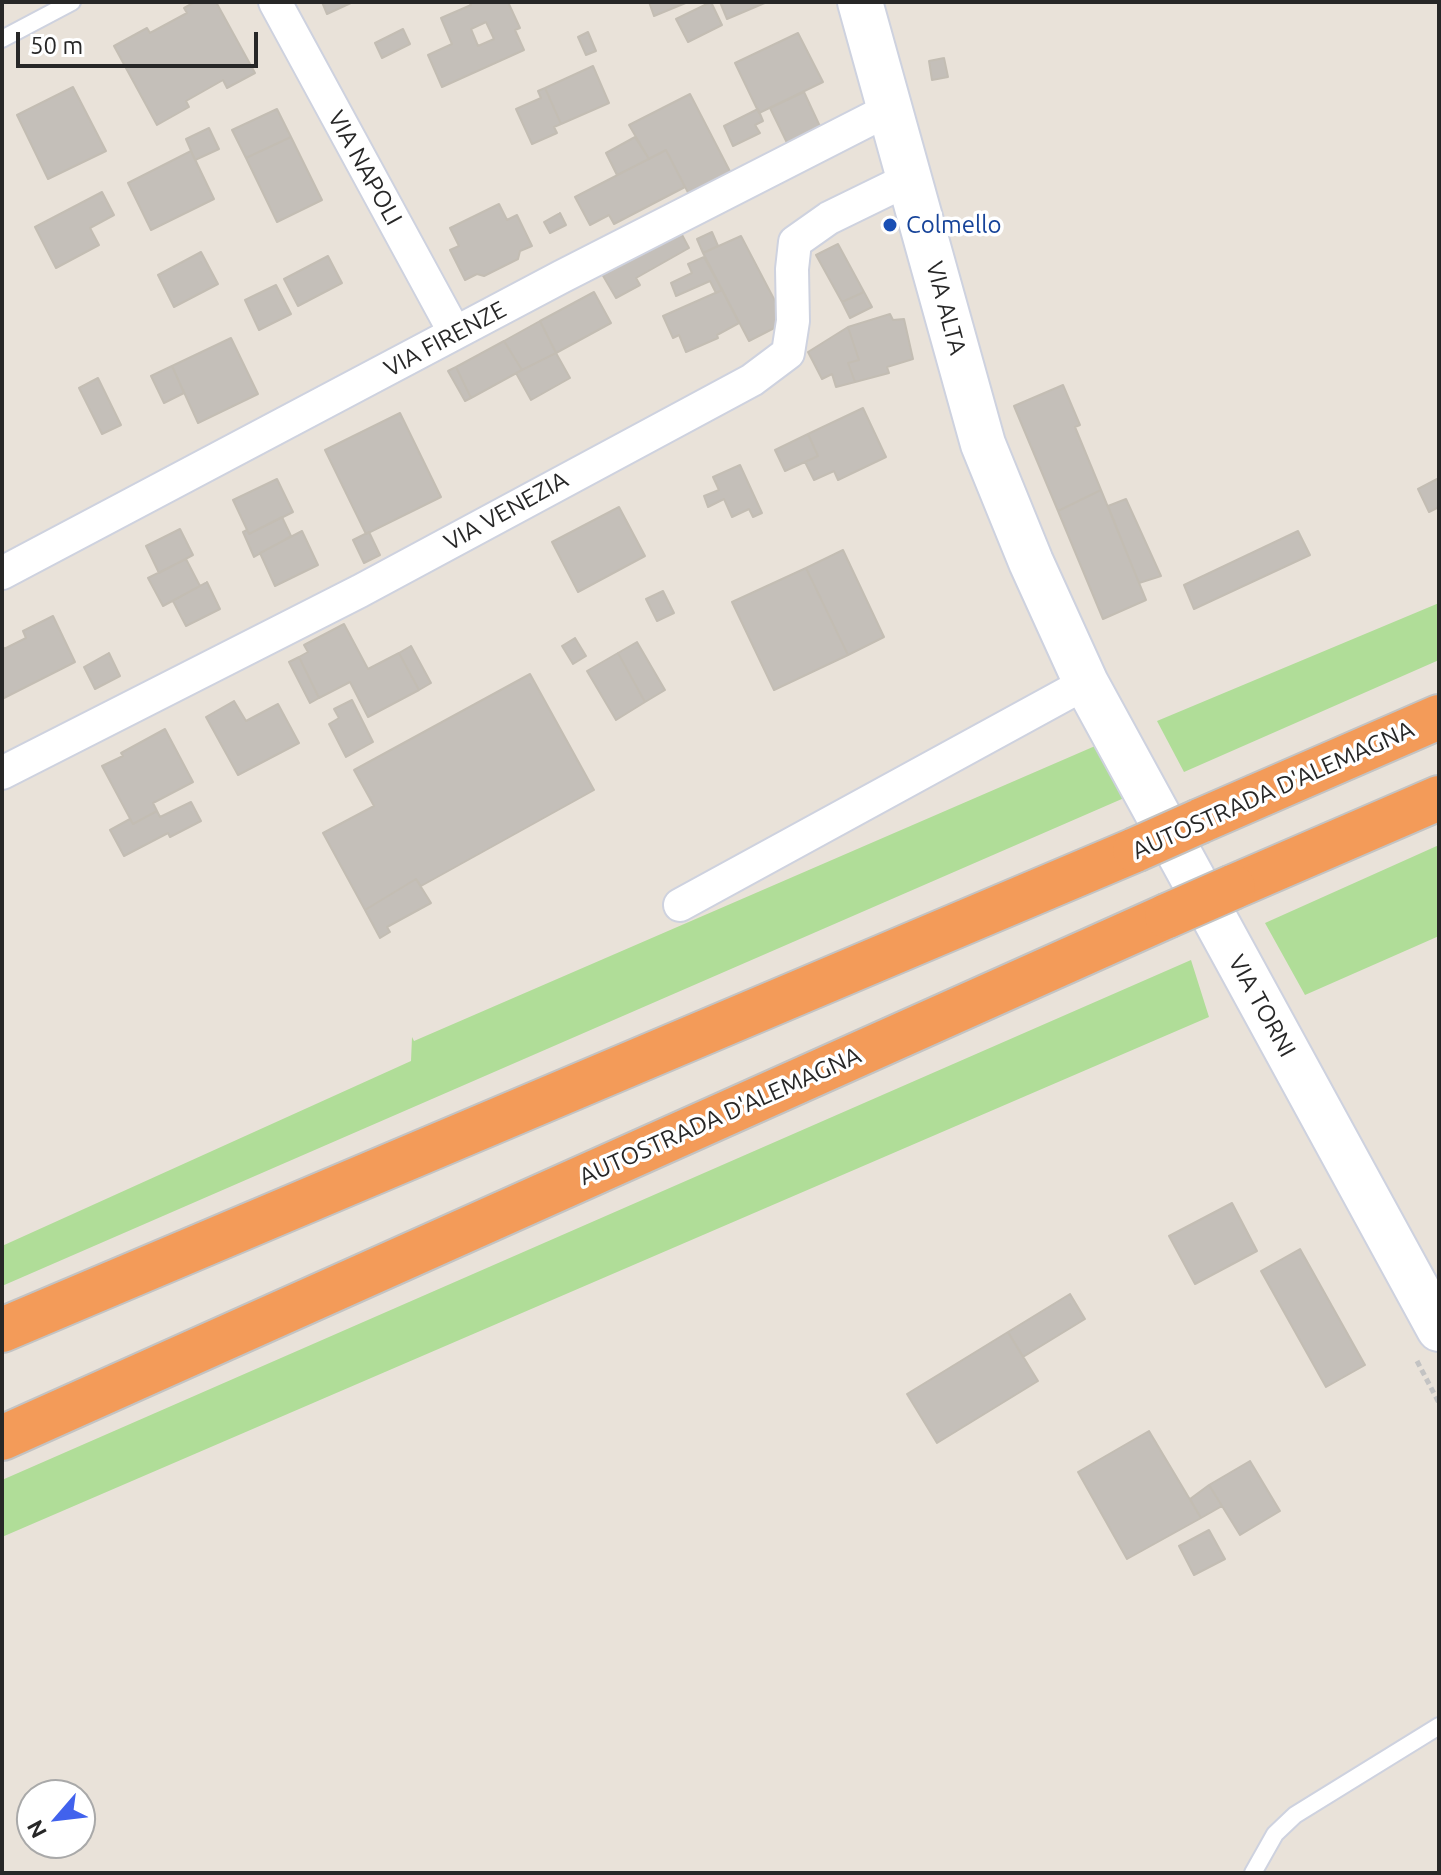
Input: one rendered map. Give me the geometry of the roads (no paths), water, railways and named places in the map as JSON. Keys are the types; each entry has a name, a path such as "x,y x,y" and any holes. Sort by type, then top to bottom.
{"highway":[{"name":"AUTOSTRADA D'ALEMAGNA","path":"2,1330 1135,850 1439,717"},
{"name":"AUTOSTRADA D'ALEMAGNA","path":"2,1438 1167,916 1439,798"}],"main road":[{"name":"VIA ALTA","path":"860,2 994,474"},
{"name":"VIA TORNI","path":"994,474 1086,683 1439,1329"}],"street":[{"name":"VIA NAPOLI","path":"275,2 455,333"},
{"name":"VIA FIRENZE","path":"2,573 455,333 890,109"},
{"name":"VIA VENEZIA","path":"2,773 360,591 752,380 788,353 793,321 795,242 829,218 911,178"},
{"path":"680,905 1086,683"}],"lane":[{"path":"2,39 72,2"},
{"path":"1253,1873 1275,1834 1295,1815 1439,1726"}],"place":[{"name":"Colmello","path":"890,225"}]}
